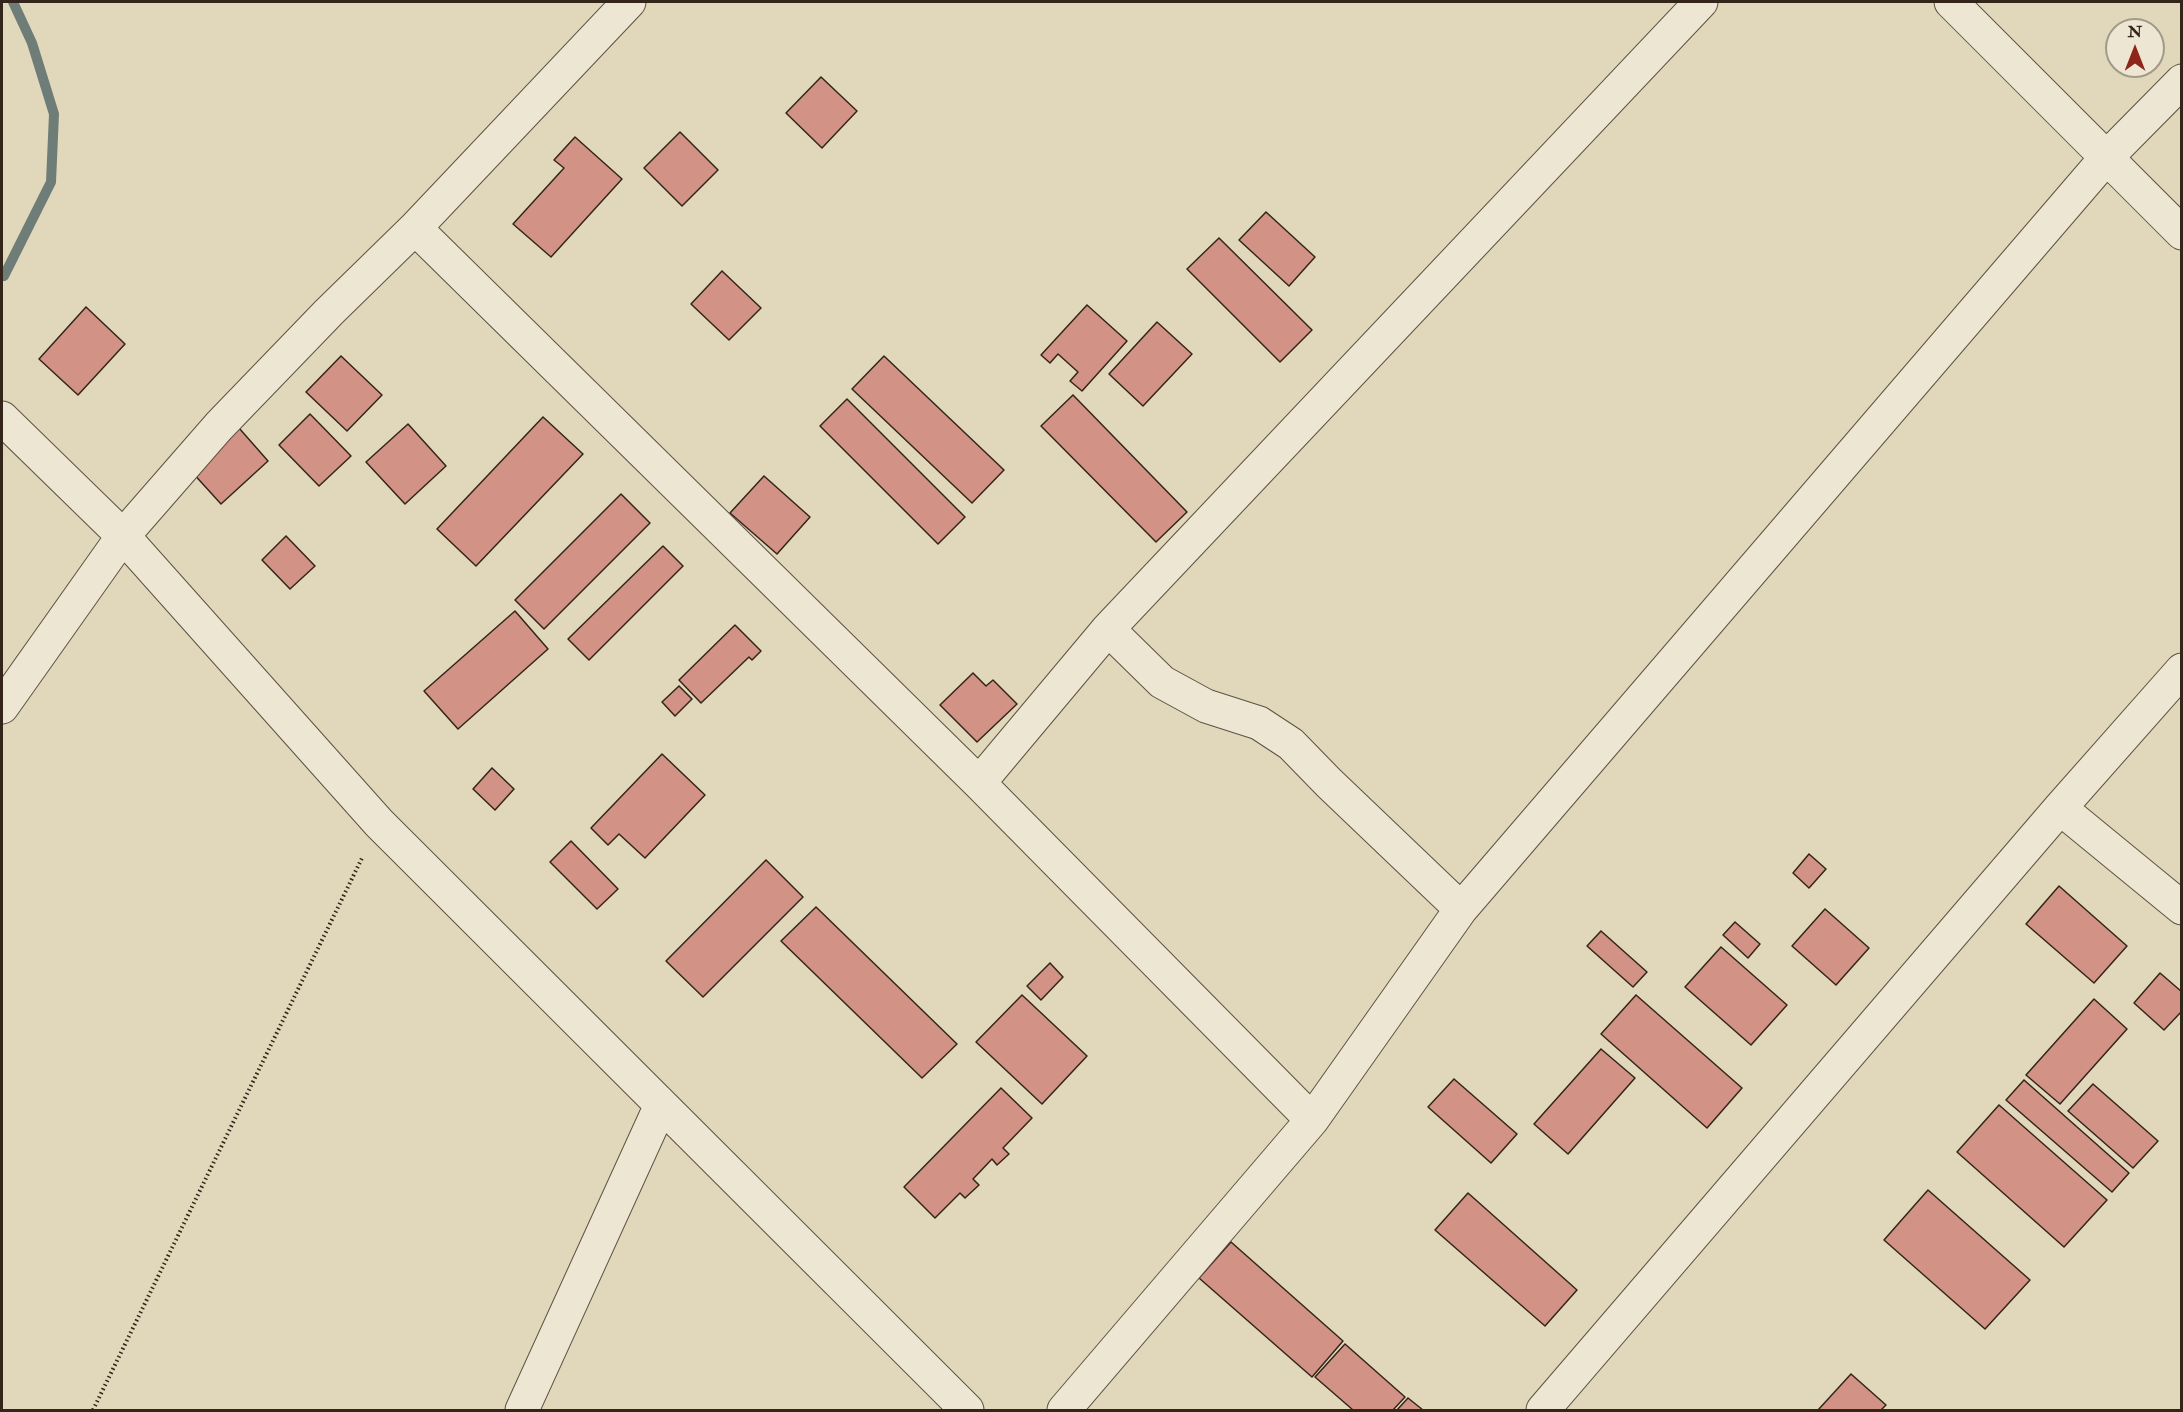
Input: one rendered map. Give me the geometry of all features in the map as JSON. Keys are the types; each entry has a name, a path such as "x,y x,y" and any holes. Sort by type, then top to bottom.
{"street":[{"path":"2,707 123,536 219,426 329,312 415,228 629,2"},
{"path":"979,783 1108,629 1701,2"},
{"path":"1951,2 2181,232"},
{"path":"1064,1410 1312,1120 1461,909 2106,158 2181,81"},
{"path":"415,228 979,783 1312,1120"},
{"path":"2,418 123,536 379,823 967,1410"},
{"path":"1108,629 1162,682 1206,706 1259,723 1291,744 1461,909"},
{"path":"1543,1410 2181,670"},
{"path":"2060,808 2181,908"},
{"path":"522,1410 661,1105"}],"path":[{"path":"93,1410 379,823"}],"building":[{"path":"821,77 857,111 822,148 786,113"},
{"path":"680,132 718,170 682,206 644,168"},
{"path":"575,137 622,179 551,257 513,224 564,168 554,160"},
{"path":"1266,212 1315,257 1289,286 1239,240"},
{"path":"1219,238 1312,330 1280,362 1187,269"},
{"path":"722,271 761,308 729,340 691,304"},
{"path":"1087,305 1127,341 1082,391 1070,381 1078,372 1058,354 1050,363 1041,355"},
{"path":"86,307 125,344 78,395 39,359"},
{"path":"1157,322 1192,354 1143,406 1109,374"},
{"path":"341,356 382,395 347,431 306,392"},
{"path":"884,356 1004,470 972,503 852,389"},
{"path":"1073,395 1187,512 1156,542 1041,426"},
{"path":"847,399 965,517 938,544 820,426"},
{"path":"310,414 351,456 319,486 279,445"},
{"path":"543,417 583,454 476,566 437,529"},
{"path":"408,424 446,466 405,504 366,462"},
{"path":"239,428 268,461 221,504 191,471"},
{"path":"764,476 810,517 777,554 730,513"},
{"path":"621,494 650,523 544,629 515,600"},
{"path":"286,536 315,566 290,589 262,560"},
{"path":"663,546 683,566 589,660 568,639"},
{"path":"515,611 548,649 458,729 424,691"},
{"path":"735,625 761,651 752,660 749,657 701,703 679,680"},
{"path":"973,673 986,686 993,680 1017,704 977,742 940,705"},
{"path":"679,686 692,699 675,716 662,702"},
{"path":"662,754 705,795 645,858 619,834 608,845 591,828"},
{"path":"492,768 514,789 495,810 473,789"},
{"path":"571,841 618,889 597,909 550,862"},
{"path":"1809,854 1826,869 1809,888 1793,873"},
{"path":"766,860 803,897 703,997 666,961"},
{"path":"2059,886 2127,946 2094,983 2026,924"},
{"path":"816,907 957,1044 922,1078 781,941"},
{"path":"1825,909 1869,948 1836,985 1792,946"},
{"path":"1735,922 1760,944 1748,958 1723,935"},
{"path":"1601,931 1647,972 1633,987 1587,946"},
{"path":"1721,947 1787,1005 1751,1045 1685,987"},
{"path":"1050,963 1063,977 1041,1000 1027,986"},
{"path":"2160,973 2182,992 2182,1011 2164,1030 2134,1003"},
{"path":"1022,995 1087,1056 1042,1104 976,1042"},
{"path":"1636,995 1742,1088 1707,1128 1601,1034"},
{"path":"2094,999 2127,1029 2060,1104 2026,1075"},
{"path":"1601,1049 1635,1078 1568,1154 1534,1124"},
{"path":"1454,1079 1517,1134 1491,1163 1428,1107"},
{"path":"2024,1080 2129,1173 2112,1192 2006,1100"},
{"path":"2093,1084 2158,1141 2133,1168 2068,1111"},
{"path":"1001,1088 1032,1118 1003,1148 1009,1154 997,1165 992,1159 973,1179 979,1185 965,1198 960,1193 935,1218 904,1187"},
{"path":"1999,1105 2107,1200 2064,1247 1957,1152"},
{"path":"1928,1190 2030,1280 1985,1329 1884,1240"},
{"path":"1468,1193 1577,1290 1545,1326 1435,1230"},
{"path":"1231,1242 1343,1341 1312,1377 1199,1278"},
{"path":"1345,1344 1405,1397 1393,1410 1353,1410 1315,1377"},
{"path":"1851,1374 1886,1405 1881,1410 1818,1410"},
{"path":"1408,1398 1423,1410 1397,1410"}],"waterway":[{"path":"4,276 51,182 54,114 32,43 13,2"}]}
